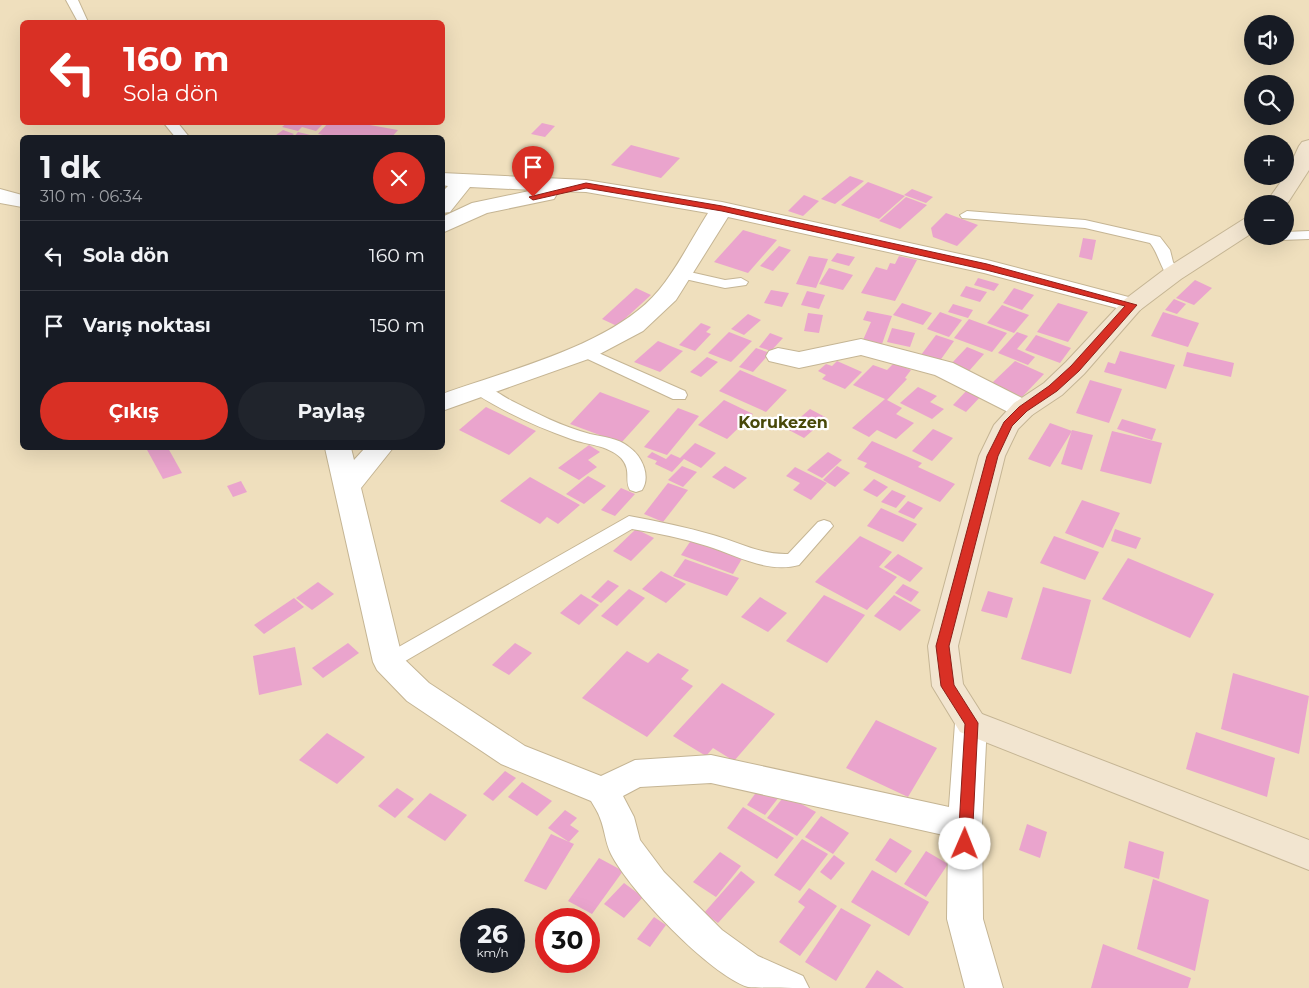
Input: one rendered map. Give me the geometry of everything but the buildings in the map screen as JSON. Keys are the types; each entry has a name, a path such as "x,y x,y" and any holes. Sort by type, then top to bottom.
{"street":[{"path":"1282,195 1296,176 1309,146"},
{"path":"445,200 453,180 586,186 722,209 987,267 1132,305"},
{"path":"445,225 480,208 586,186"},
{"path":"0,196 20,201"},
{"path":"445,402 585,352 634,326 668,295 722,209"},
{"path":"984,988 965,920 965,825 971,723 948,686 942,646 992,456 1008,425 1023,409 1053,389 1075,368 1132,305 1172,274 1244,233"},
{"path":"778,356 799,360 861,347 944,369 1023,409"},
{"path":"338,450 388,662 418,692 513,755 603,791 617,817 624,846 665,896 709,942 745,968 790,988"},
{"path":"346,487 354,450"},
{"path":"346,487 378,450"},
{"path":"971,723 1309,855"},
{"path":"603,791 635,774 711,768 965,825"}],"lane":[{"path":"72,0 81,20"},
{"path":"172,125 181,135"},
{"path":"967,215 1085,224 1155,240 1163,250 1172,274"},
{"path":"1294,236 1309,235"},
{"path":"681,274 725,284 741,282"},
{"path":"585,352 679,395"},
{"path":"482,390 512,410 580,437 619,448 634,462 638,480 636,486"},
{"path":"388,662 562,564 629,522 673,530 712,541 742,550 763,560 785,561 793,560 824,526"}],"district":[{"name":"Korukezen","path":"783,422"}],"route":[{"path":"533,197 586,186 722,209 987,267 1132,305 1075,368 1053,389 1023,409 1008,425 992,456 942,646 948,686 971,723 965,844"}]}
